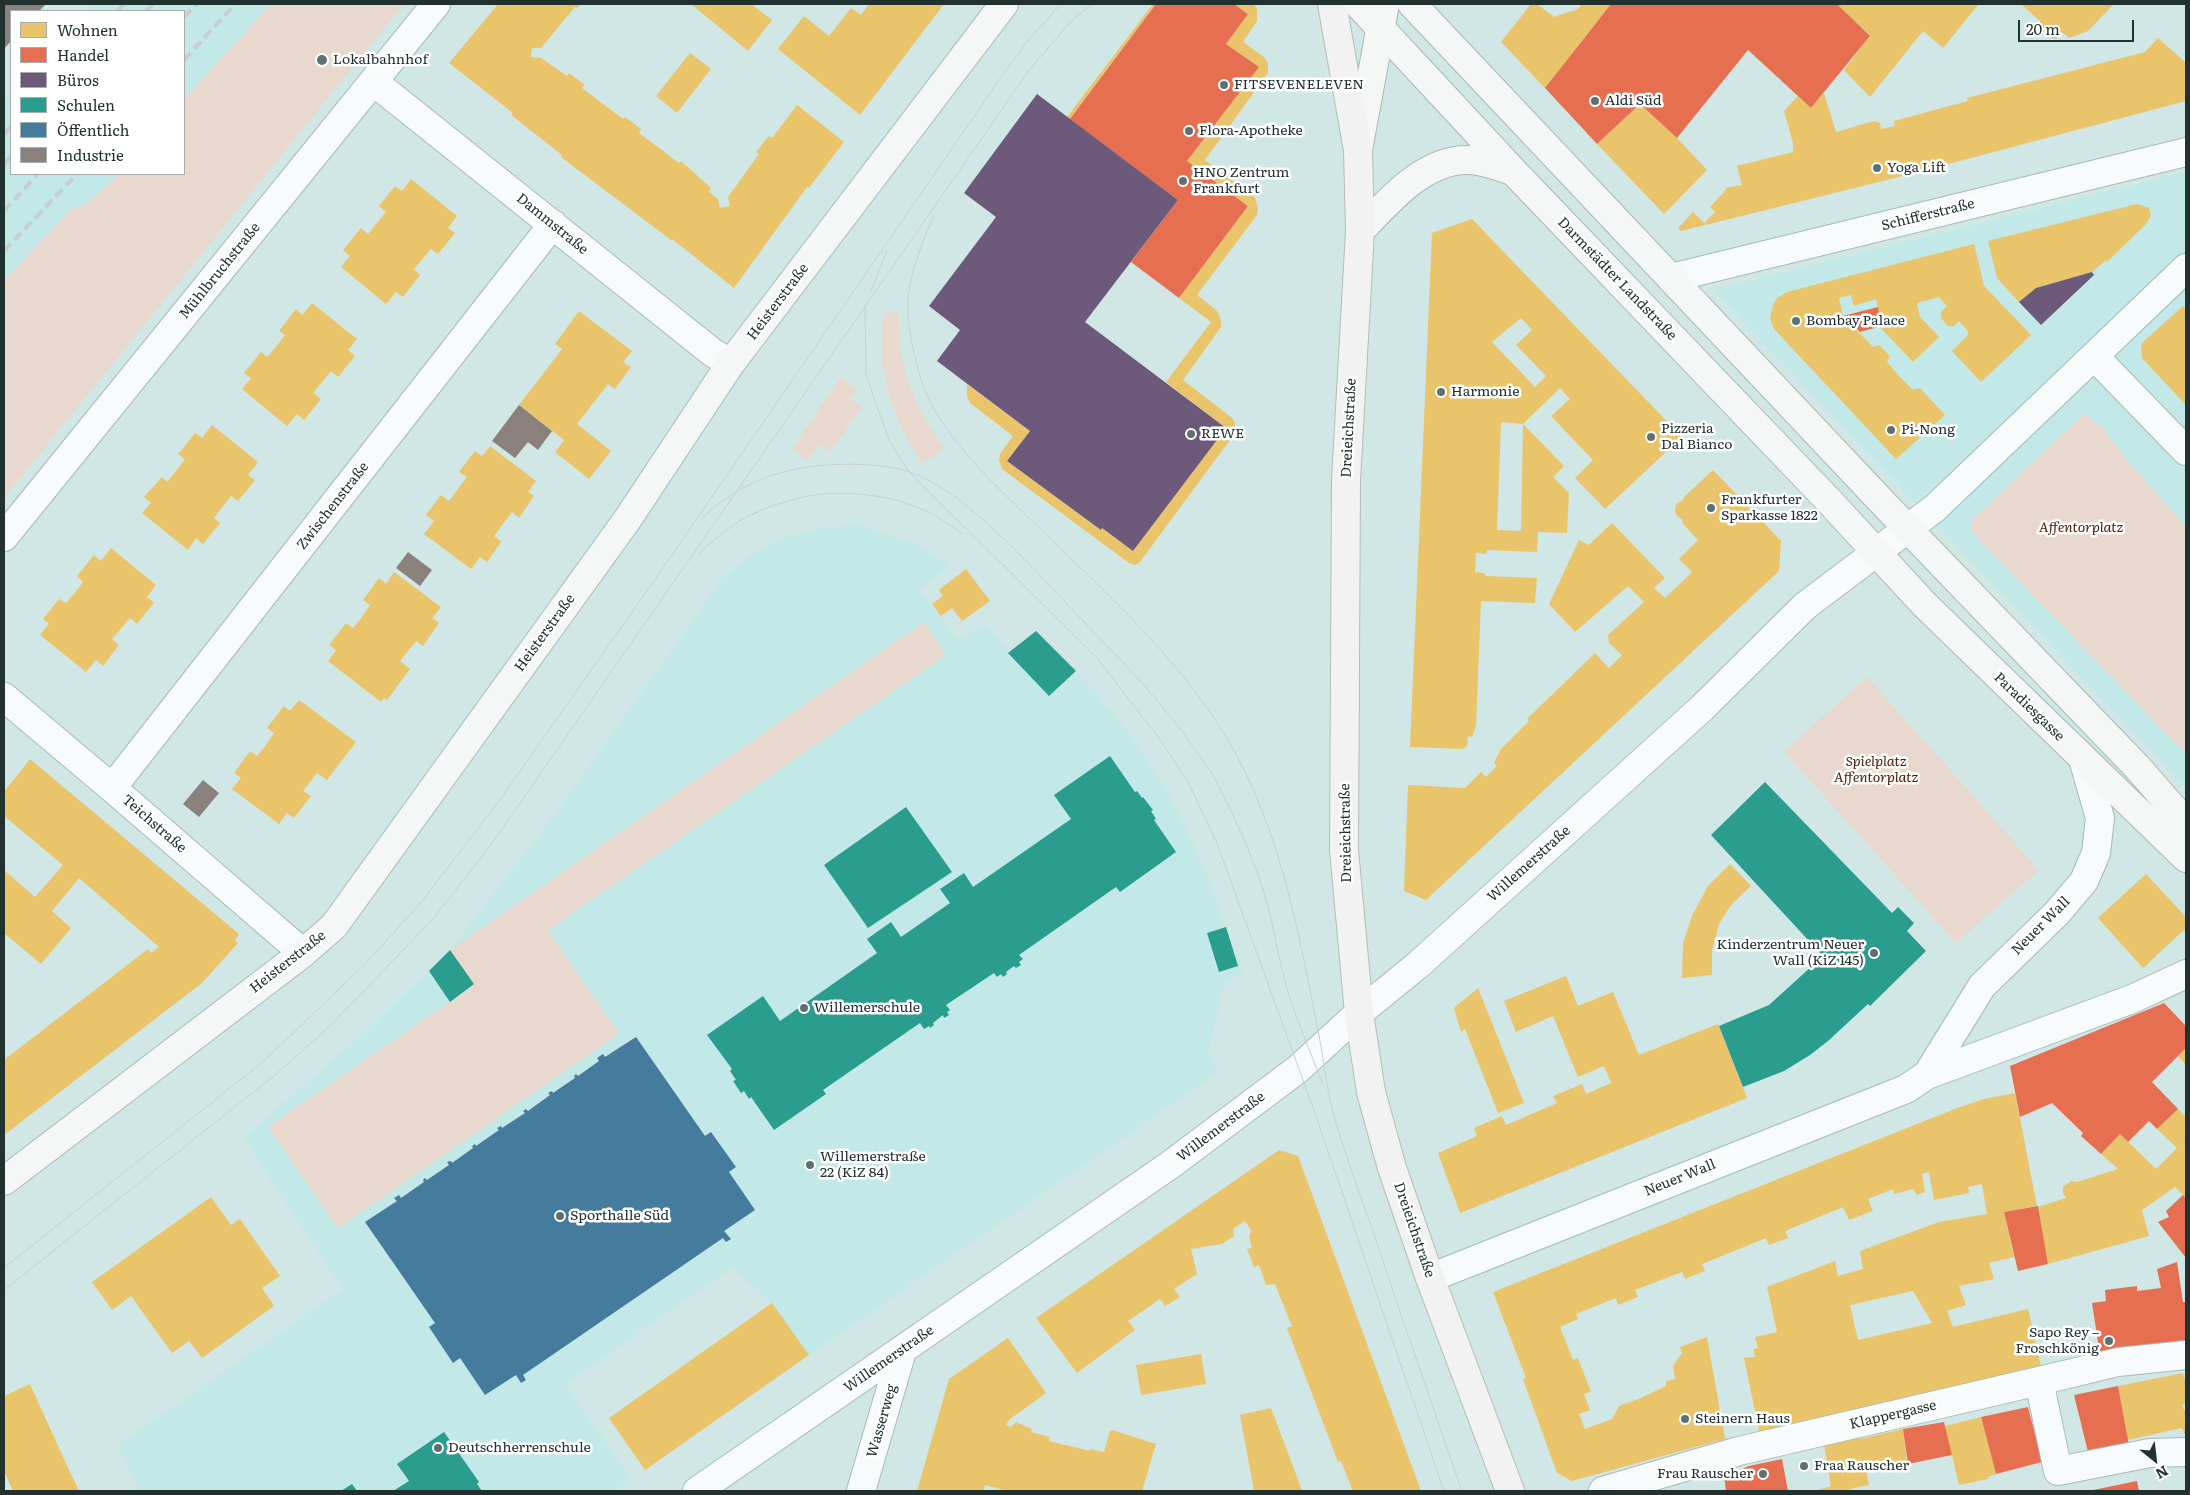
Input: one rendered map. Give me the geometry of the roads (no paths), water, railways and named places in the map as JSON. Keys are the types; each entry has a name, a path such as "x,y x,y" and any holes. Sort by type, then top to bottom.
{"main road":[{"name":"Heisterstraße","path":"4,1182 302,954 334,926 628,520 731,363 1004,4"},
{"name":"Dreieichstraße","path":"1332,4 1358,150 1360,231 1346,480 1344,850 1359,1013 1371,1092 1392,1168 1430,1278 1510,1491"},
{"name":"Darmstädter Landstraße","path":"1358,4 1382,16 1514,172 1823,495 1876,553"},
{"path":"1412,4 1670,278 2138,768 2186,823"},
{"name":"Dreieichstraße","path":"1358,150 1382,16"},
{"path":"1360,231 1393,198 1437,166 1468,160 1492,164 1514,172"},
{"name":"Paradiesgasse","path":"1876,553 1924,604 2186,858"}],"street":[{"name":"Mühlbruchstraße","path":"4,537 436,4"},
{"name":"Dammstraße","path":"374,82 713,353 731,363"},
{"name":"Schifferstraße","path":"1670,278 2186,152"},
{"name":"Zwischenstraße","path":"112,788 552,224"},
{"path":"1876,553 1935,508 2186,268"},
{"path":"2094,356 2186,451"},
{"name":"Willemerstraße","path":"697,1491 1178,1159 1298,1069 1359,1013 1419,964 1702,708 1805,606 1876,553"},
{"name":"Teichstraße","path":"4,697 112,788 302,954"},
{"name":"Neuer Wall","path":"1927,1074 1982,986 2057,913 2084,881 2096,853 2100,818 2083,759"},
{"name":"Neuer Wall","path":"1430,1278 1906,1089 1927,1074 2132,999 2186,974"},
{"name":"Wasserweg","path":"862,1491 902,1351"},
{"name":"Klappergasse","path":"1603,1491 1739,1451 2039,1380 2118,1362 2186,1355"},
{"path":"2039,1380 2058,1472 2150,1453 2186,1452"}],"tram line":[{"path":"4,1268 265,1060 363,966 419,905 499,801 656,578 1004,73 1030,38 1061,4"},
{"path":"4,1290 275,1075 329,1027 434,918 493,842 1030,69 1074,18 1092,4"},
{"path":"934,215 915,266 908,298 909,324 914,355 923,384 934,409 954,439 977,466 1126,613 1173,664 1214,718 1236,754 1254,791 1282,869 1292,909 1310,990 1329,1095 1338,1131 1462,1491"},
{"path":"871,291 887,251"},
{"path":"865,307 866,375 889,440 909,472 1097,658 1162,742 1188,782 1217,843 1316,1116 1444,1491"},
{"path":"702,518 741,489 769,476 800,468 851,464 876,465 910,472 933,483 980,517 1026,561 1144,686 1186,736 1213,775 1239,828 1258,874 1268,906 1288,992 1323,1085"},
{"path":"698,554 720,535 751,515 769,507 806,496 827,494 871,495 900,501 929,512 963,534"}],"railway":[{"path":"118,10 124,4"},
{"path":"147,10 153,4"},
{"path":"185,16 197,4"},
{"path":"185,59 235,4"},
{"path":"4,134 10,127"},
{"path":"4,164 10,157"},
{"path":"4,211 37,175"},
{"path":"4,251 76,175"}],"place":[{"name":"Lokalbahnhof","path":"322,60"},
{"name":"FITSEVENELEVEN","path":"1224,85"},
{"name":"Aldi Süd","path":"1595,101"},
{"name":"Flora-Apotheke","path":"1189,131"},
{"name":"Yoga Lift","path":"1877,168"},
{"name":"HNO Zentrum Frankfurt","path":"1183,181"},
{"name":"Bombay Palace","path":"1796,321"},
{"name":"Harmonie","path":"1441,392"},
{"name":"Pi-Nong","path":"1891,430"},
{"name":"REWE","path":"1191,434"},
{"name":"Pizzeria Dal Bianco","path":"1651,437"},
{"name":"Frankfurter Sparkasse 1822","path":"1711,508"},
{"name":"Kinderzentrum Neuer Wall (KiZ 145)","path":"1874,953"},
{"name":"Willemerschule","path":"804,1008"},
{"name":"Willemerstraße 22 (KiZ 84)","path":"810,1165"},
{"name":"Sporthalle Süd","path":"560,1216"},
{"name":"Sapo Rey – Froschkönig","path":"2109,1341"},
{"name":"Steinern Haus","path":"1685,1419"},
{"name":"Deutschherrenschule","path":"438,1448"},
{"name":"Fraa Rauscher","path":"1804,1466"},
{"name":"Frau Rauscher","path":"1763,1474"}],"park label":[{"name":"Affentorplatz","path":"2081,528"},
{"name":"Spielplatz Affentorplatz","path":"1876,770"}]}
